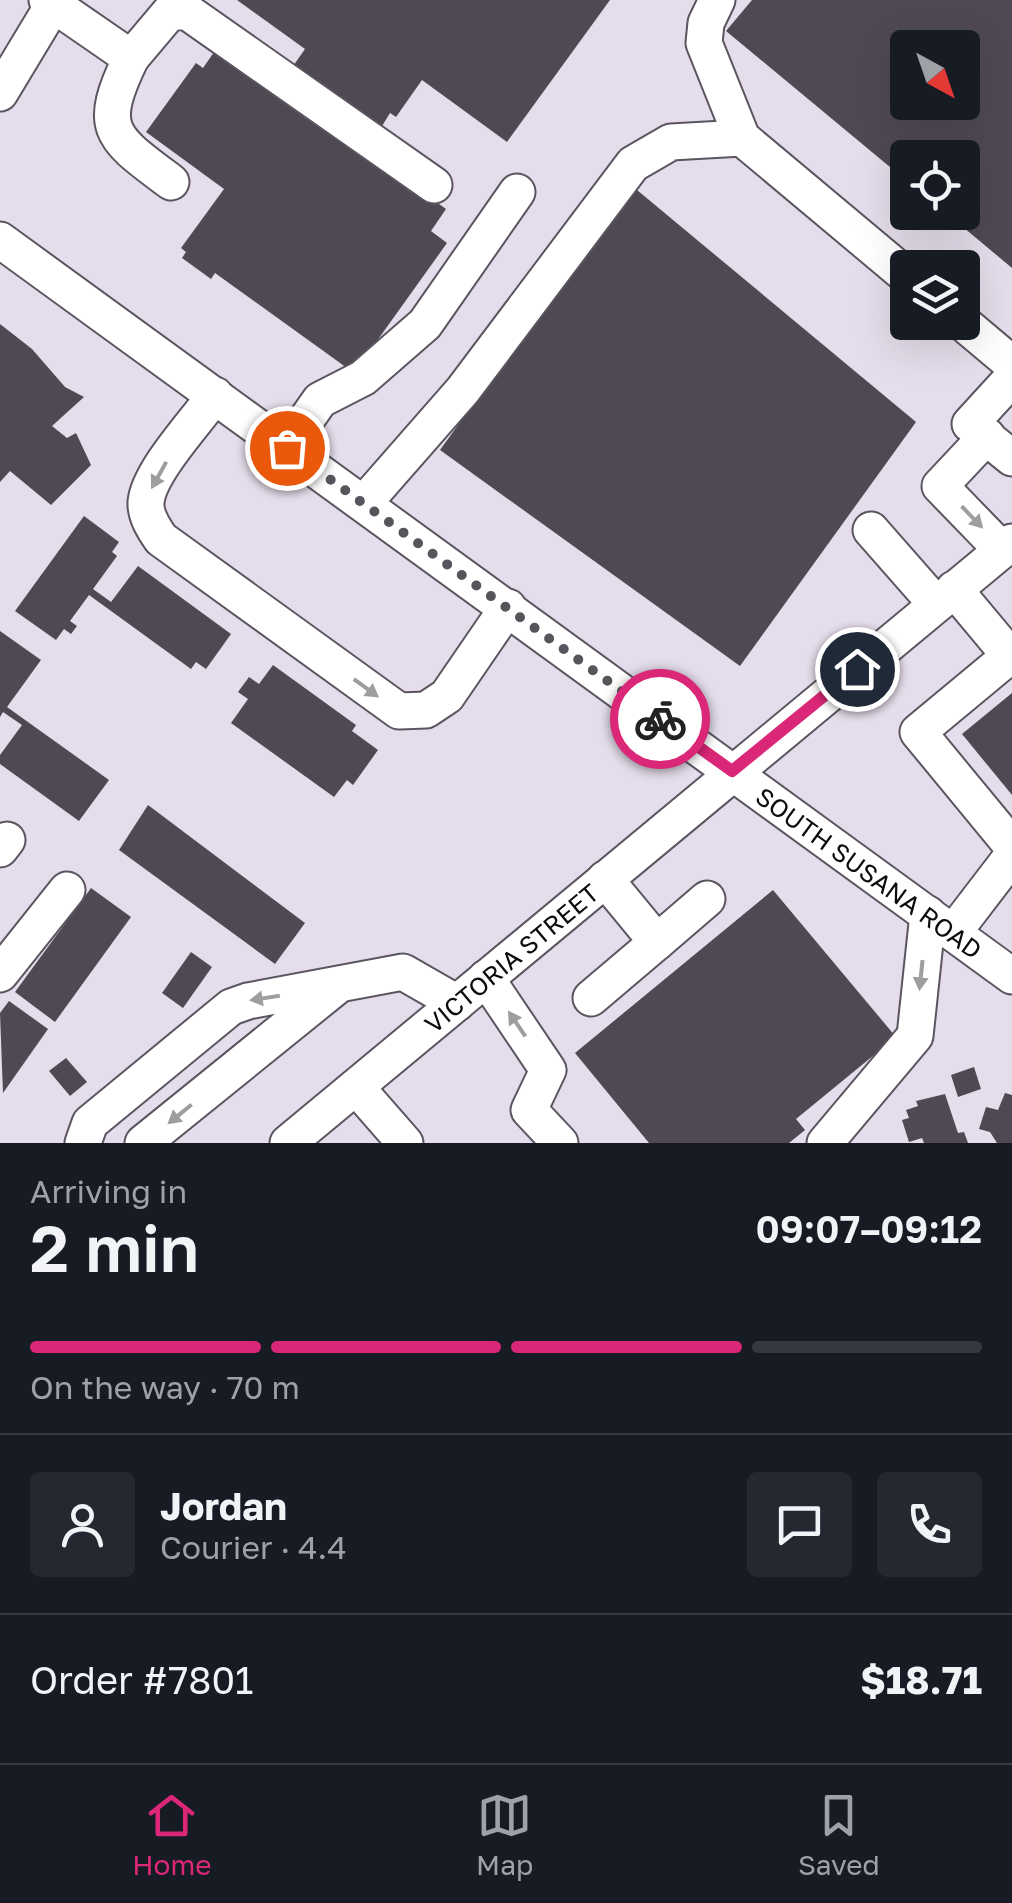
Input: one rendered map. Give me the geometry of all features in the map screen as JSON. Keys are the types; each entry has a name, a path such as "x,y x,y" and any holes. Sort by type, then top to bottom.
{"street":[{"path":"717,0 706,24 704,43 742,138 890,262"},
{"path":"6,79 52,1 131,58"},
{"path":"170,182 125,147 112,124 112,98 131,58 169,13 186,11 434,185"},
{"path":"364,503 462,390 634,164 671,142 742,138"},
{"path":"287,448 320,400 364,378 426,324 517,192"},
{"name":"SOUTH SUSANA ROAD","path":"0,240 1012,976"},
{"path":"980,337 1012,364"},
{"path":"1007,546 940,486 999,447 970,424 1012,378"},
{"path":"216,395 159,471 146,503 152,526 161,539 399,712 426,710 447,696 508,607"},
{"path":"872,530 1011,655 918,732 1012,846"},
{"name":"VICTORIA STREET","path":"288,1143 1007,546"},
{"path":"825,1143 916,1036 941,924 1012,856"},
{"path":"605,879 657,942"},
{"path":"0,974 67,890"},
{"path":"591,998 707,900"},
{"path":"83,1143 90,1123 231,1008 403,972 457,1002"},
{"path":"486,978 548,1070 529,1110 560,1143"},
{"path":"144,1143 337,986"},
{"path":"356,1086 405,1143"}],"building":[{"path":"237,0 610,0 507,142 422,80 396,117 390,113 379,131 291,69 305,49"},
{"path":"752,0 1012,0 1012,268 967,230 980,230 980,140 890,140 890,167 726,31"},
{"path":"219,45 446,209 431,231 447,243 354,373 215,273 211,279 182,258 186,252 181,248 224,189 146,132 196,63 203,68"},
{"path":"631,185 916,422 740,666 440,450"},
{"path":"0,324 32,349 65,387 84,397 52,426 67,438 76,433 91,465 51,505 10,471 0,482"},
{"path":"84,516 119,542 112,552 117,556 93,589 111,602 138,566 231,634 206,669 196,662 191,669 89,595 70,621 77,626 71,634 64,629 56,640 15,611"},
{"path":"0,631 41,660 7,707 109,780 79,821 0,764 0,755 22,725 3,712 0,717"},
{"path":"273,665 356,725 352,731 378,750 353,785 347,780 334,797 231,723 248,699 238,692 249,677 259,684"},
{"path":"1012,693 1012,795 962,734"},
{"path":"148,805 305,923 275,964 119,850"},
{"path":"91,888 131,917 55,1022 15,992"},
{"path":"773,890 896,1037 796,1119 805,1130 789,1143 649,1143 575,1053"},
{"path":"191,952 212,967 183,1008 162,993"},
{"path":"9,1001 48,1029 3,1093 0,1013"},
{"path":"66,1058 87,1082 70,1096 49,1071"},
{"path":"974,1067 981,1089 958,1097 951,1075"},
{"path":"1005,1093 1012,1095 1012,1143 997,1143 990,1132 979,1129 986,1107 998,1110"},
{"path":"945,1094 958,1133 964,1132 968,1143 924,1143 922,1138 909,1142 902,1120 909,1118 906,1110 918,1106 916,1101"}],"way so far":[{"path":"287,448 660,719"}],"route":[{"path":"660,719 732,771 857,669"}]}
